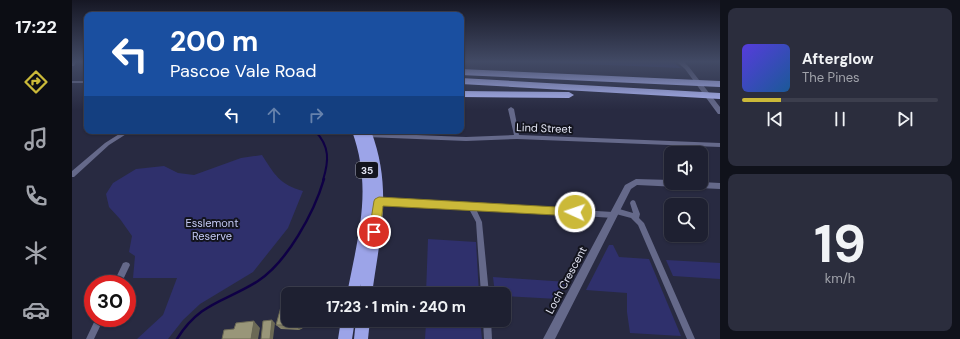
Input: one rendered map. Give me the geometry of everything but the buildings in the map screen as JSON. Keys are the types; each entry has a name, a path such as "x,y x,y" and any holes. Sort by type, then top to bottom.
{"highway":[{"path":"587,78 720,84"},
{"path":"464,81 720,96"},
{"path":"464,94 583,95 720,101"}],"main road":[{"name":"35","path":"354,287 369,189 363,134"},
{"name":"35","path":"364,134 376,165 379,201 367,287"},
{"path":"345,339 347,327"},
{"path":"361,339 362,327"}],"street":[{"path":"694,78 720,112"},
{"path":"72,82 84,82"},
{"path":"511,109 517,137"},
{"path":"72,175 107,144 123,134"},
{"name":"Lind Street","path":"392,134 466,139 517,137 720,145"},
{"name":"Loch Crescent","path":"549,339 628,187 636,182 720,186"},
{"path":"379,201 605,214 615,213 636,218 643,226 692,339"},
{"path":"633,203 637,214 636,218"},
{"path":"471,207 480,222 485,287"},
{"path":"121,275 126,265"},
{"path":"90,339 96,327"},
{"path":"487,327 488,339"}],"green space":[{"name":"Esslemont Reserve","path":"262,155 278,178 289,186 303,191 288,228 253,272 200,304 183,320 168,339 137,339 163,315 177,278 136,278 136,275 133,275 135,256 129,252 132,236 109,207 106,194 113,183 136,169 164,166 178,173 194,175 241,158"},
{"path":"428,239 476,242 479,287 426,287"},
{"path":"609,245 613,245 619,257 649,259 681,336 630,333 627,312 627,293 586,290"},
{"path":"666,260 720,263 720,279 673,276"},
{"path":"493,277 568,282 558,299 511,296 511,287 494,287"},
{"path":"426,327 481,327 482,339 425,339"}],"waterway":[{"path":"318,134 326,148 327,154 323,180"},
{"path":"177,339 195,317 204,310 246,288 269,273 298,236 314,207 324,179"}],"route":[{"path":"374,232 379,201 575,212"}]}
